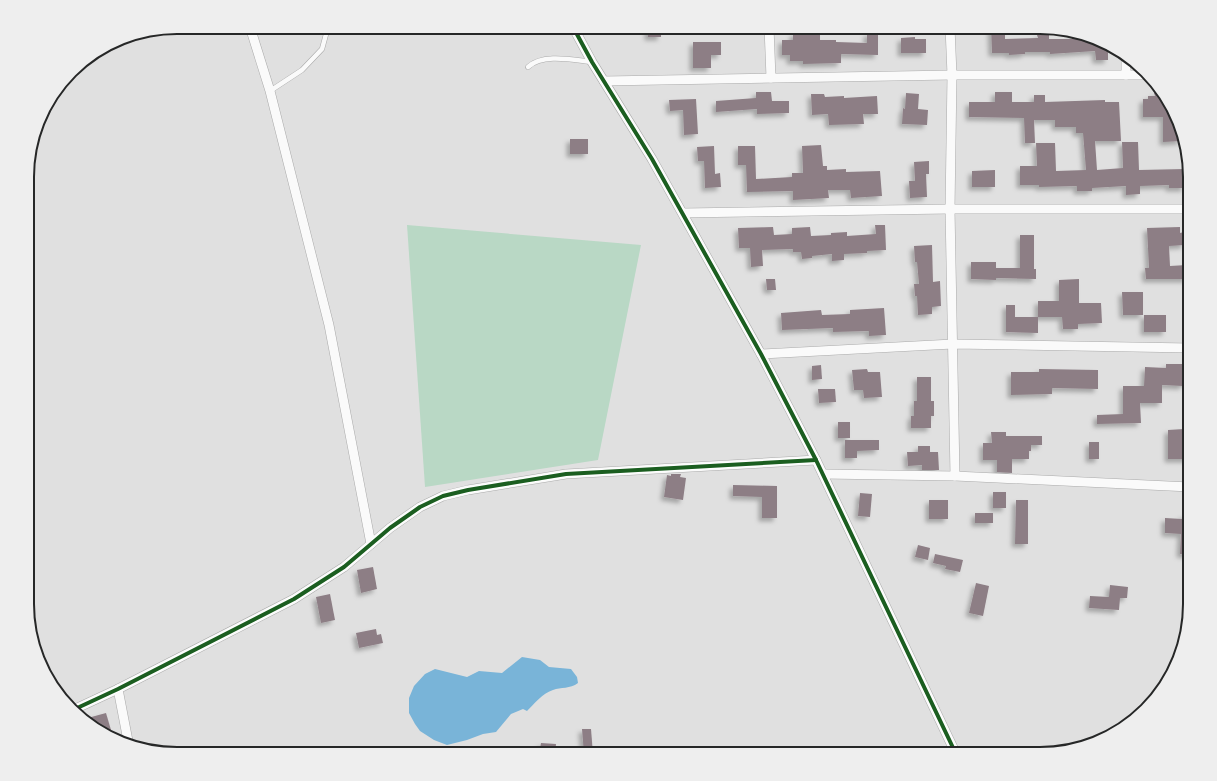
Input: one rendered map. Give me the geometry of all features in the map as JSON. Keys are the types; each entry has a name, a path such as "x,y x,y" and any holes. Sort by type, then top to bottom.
{"street":[{"path":"252,34 270,91 329,325 371,544"},
{"path":"577,34 592,62 652,159 761,354 823,474 953,747"},
{"path":"769,34 771,78"},
{"path":"950,34 952,75 950,210 954,476"},
{"path":"1126,62 1126,75"},
{"path":"604,81 952,75 1140,75"},
{"path":"682,213 1183,209"},
{"path":"761,354 953,344 1183,348"},
{"path":"78,707 118,689 294,599 344,567 390,528 420,507 443,496 468,490 566,474 816,460"},
{"path":"823,474 954,476 1183,486"},
{"path":"118,689 127,738"}],"lane":[{"path":"270,91 302,70 322,49 326,34"},
{"path":"528,67 533,62 546,58 592,62"}],"green space":[{"path":"407,225 641,245 598,460 425,487"}],"water":[{"path":"522,657 540,660 549,667 571,669 577,677 578,683 572,686 549,691 527,711 523,709 511,714 496,732 483,734 467,740 447,745 434,740 420,731 415,724 409,713 409,698 414,686 425,674 435,669 467,677 479,671 502,673"}],"building":[{"path":"648,34 661,34 661,37 648,37"},
{"path":"793,34 820,34 820,40 867,43 867,34 878,34 878,55 841,54 841,63 803,64 803,61 790,61 790,55 782,55 782,40 793,40"},
{"path":"991,34 1005,34 1005,39 1038,38 1037,35 1049,35 1049,39 1072,39 1072,38 1095,45 1108,51 1108,60 1096,60 1095,51 1050,54 1050,52 1025,52 1025,54 1009,55 1009,53 992,53"},
{"path":"915,37 915,39 926,39 926,53 901,53 901,38"},
{"path":"693,42 721,42 721,55 711,55 711,68 693,68"},
{"path":"756,92 771,92 772,101 789,101 789,113 757,114 757,109 716,112 716,101 756,98"},
{"path":"995,92 1012,92 1012,102 1034,102 1034,95 1045,95 1045,102 1105,100 1105,102 1119,102 1121,141 1095,141 1097,170 1123,168 1122,142 1138,142 1139,170 1183,169 1183,188 1169,188 1169,185 1140,186 1140,194 1126,195 1126,186 1092,188 1092,191 1077,191 1077,186 1039,187 1039,185 1020,185 1020,166 1037,166 1036,143 1055,143 1056,171 1086,170 1083,133 1076,133 1076,127 1055,127 1055,120 1034,120 1035,143 1025,143 1024,118 969,117 969,102 995,102"},
{"path":"906,93 919,94 918,109 928,110 927,125 902,124"},
{"path":"1154,93 1156,93 1164,105 1172,122 1178,141 1163,142 1163,117 1143,117 1143,99 1148,99 1148,96 1155,96"},
{"path":"811,94 824,94 825,97 844,96 844,98 877,96 878,114 863,114 864,124 829,125 828,114 812,115"},
{"path":"696,99 698,134 684,135 683,110 670,111 669,100"},
{"path":"570,139 588,139 588,154 570,154"},
{"path":"821,145 823,166 827,166 827,170 846,169 846,172 880,171 882,196 851,198 850,190 828,190 829,198 793,200 793,191 747,192 746,165 738,165 738,146 755,146 756,179 792,177 792,173 803,173 802,146"},
{"path":"714,146 715,174 720,173 721,187 705,188 704,161 698,161 697,147"},
{"path":"929,161 929,174 926,174 927,197 910,198 909,181 915,181 914,162"},
{"path":"995,170 995,187 972,187 972,171"},
{"path":"875,225 885,225 886,250 844,254 844,260 832,261 832,254 812,256 812,258 802,259 801,252 793,252 793,249 762,250 763,266 751,267 750,248 739,248 738,228 773,227 774,235 792,234 792,228 810,227 811,236 831,235 831,233 847,232 847,236 876,234"},
{"path":"1180,227 1180,233 1183,232 1183,245 1169,246 1170,266 1183,265 1183,279 1146,279 1145,268 1149,268 1147,228"},
{"path":"1020,235 1034,235 1034,269 1036,269 1036,279 971,279 971,262 996,262 996,268 1020,268"},
{"path":"932,245 933,282 940,281 941,306 932,307 932,314 918,315 917,296 915,296 914,284 919,284 914,246"},
{"path":"766,279 775,279 776,290 767,290"},
{"path":"1079,279 1079,303 1101,303 1102,323 1078,324 1078,329 1063,329 1062,317 1038,317 1038,301 1059,301 1059,280"},
{"path":"1122,292 1143,292 1143,315 1123,315"},
{"path":"1006,305 1015,305 1015,317 1038,317 1038,333 1006,332"},
{"path":"884,308 886,335 869,336 869,331 833,332 833,328 782,330 781,313 821,310 822,315 850,314 850,310"},
{"path":"1144,315 1166,315 1166,332 1144,332"},
{"path":"1166,364 1183,364 1183,386 1162,385 1162,403 1140,403 1141,423 1097,424 1097,415 1123,414 1123,386 1144,386 1145,367 1166,368"},
{"path":"821,365 822,379 812,380 812,366"},
{"path":"867,369 868,372 880,372 882,397 864,398 863,390 854,390 852,370"},
{"path":"1039,369 1098,370 1098,389 1052,388 1052,394 1011,395 1011,372 1039,372"},
{"path":"917,377 931,377 931,401 934,401 934,416 931,416 931,428 911,428 911,416 914,416 914,401 917,401"},
{"path":"818,389 835,389 836,402 819,403"},
{"path":"838,422 850,422 850,438 838,438"},
{"path":"1183,429 1183,459 1168,459 1168,430"},
{"path":"991,432 1006,432 1006,436 1042,436 1042,445 1031,445 1029,459 1012,459 1012,473 997,472 997,460 983,460 983,443 992,443"},
{"path":"845,440 879,440 879,450 857,451 857,458 845,458"},
{"path":"1089,442 1099,442 1099,459 1089,459"},
{"path":"918,446 930,446 930,452 938,452 939,470 922,470 922,465 908,466 907,452 918,452"},
{"path":"671,474 681,474 680,477 686,478 683,500 664,497 667,475 671,476"},
{"path":"733,485 777,486 777,518 762,518 762,497 733,496"},
{"path":"993,492 1006,492 1006,508 993,508"},
{"path":"860,493 872,494 870,517 858,516"},
{"path":"929,500 948,500 948,519 929,519"},
{"path":"1016,500 1028,500 1028,544 1015,544"},
{"path":"975,513 993,513 993,523 975,523"},
{"path":"1183,515 1183,554 1180,554 1181,534 1165,533 1165,518 1182,519"},
{"path":"918,545 930,548 928,560 915,557"},
{"path":"935,554 963,560 960,572 945,569 946,566 933,563"},
{"path":"373,567 377,589 361,593 357,570"},
{"path":"976,583 989,586 983,616 969,613"},
{"path":"1110,585 1128,587 1127,598 1120,598 1119,610 1089,608 1090,596 1109,597"},
{"path":"330,594 335,620 321,623 316,597"},
{"path":"376,629 377,635 381,634 383,643 359,648 356,633"},
{"path":"106,713 111,730 105,728 89,718"},
{"path":"582,729 591,729 592,747 583,747"},
{"path":"541,743 556,744 556,747 540,747"}],"cycle path":[{"path":"577,34 592,62 652,159 761,354 816,460 953,747"},
{"path":"78,707 118,689 294,599 344,567 390,528 420,507 443,496 468,490 566,474 816,460"}]}
